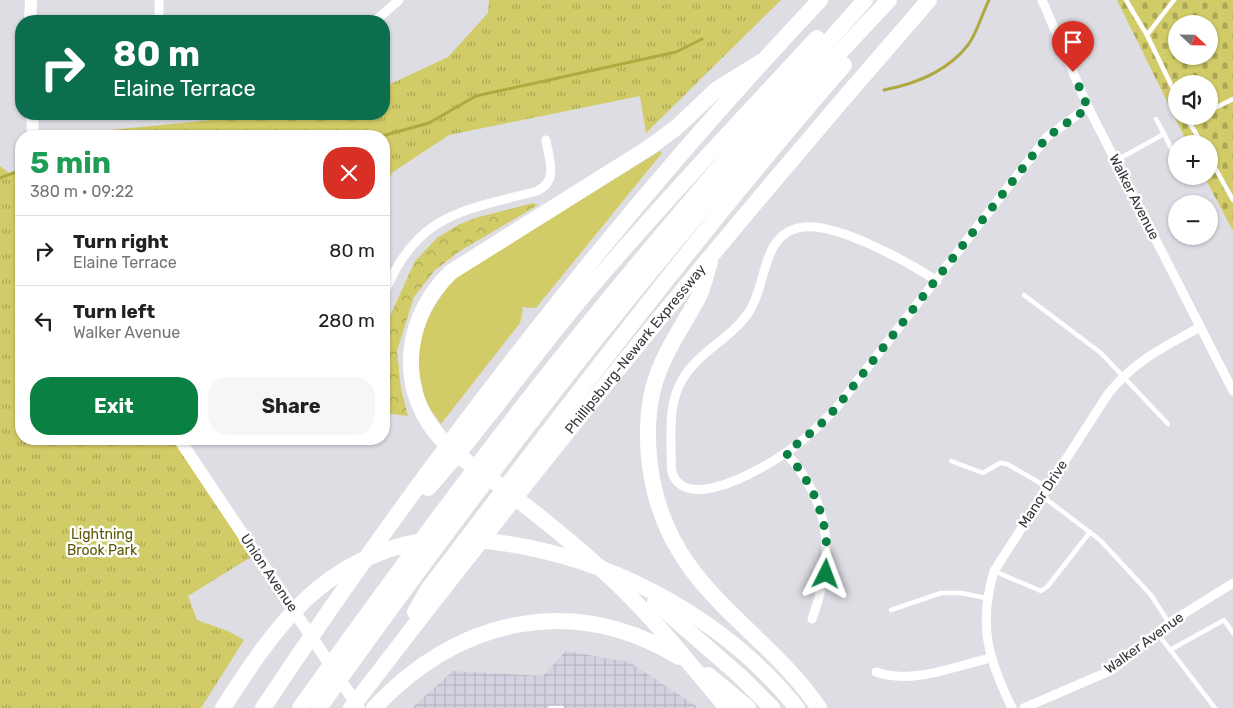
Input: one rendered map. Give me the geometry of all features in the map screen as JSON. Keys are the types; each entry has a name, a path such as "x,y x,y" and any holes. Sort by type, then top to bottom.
{"highway":[{"path":"263,708 340,595 447,447 565,295 761,62 820,0"},
{"path":"378,542 451,463 552,333 654,214 729,130 853,0"},
{"path":"301,706 480,461 603,306 730,153 865,0"},
{"path":"319,708 495,471 628,301 762,140 890,0"},
{"path":"385,664 429,588 599,365 733,196 900,0"},
{"name":"Phillipsburg-Newark Expressway","path":"351,708 713,252 801,146 929,0"},
{"path":"727,708 622,588 549,523 446,444 426,417 412,383 411,345 422,308 444,278 468,259 650,147 677,127 717,89 761,62"},
{"path":"713,252 699,297 666,352 653,389 648,428 654,487 666,525 690,568 708,590 792,676 819,708"},
{"path":"549,523 582,544 641,590 740,676 772,708"},
{"path":"223,708 275,632 315,589 335,574 367,557 400,546 435,540 462,539 507,544 556,554 600,568 644,588 679,607 719,634 752,662 797,708"},
{"path":"374,708 398,685 444,651 460,642 498,629 558,621 596,625 624,631 654,643 683,659 720,684 747,708"}],"street":[{"path":"30,15 31,0"},
{"path":"159,0 159,15"},
{"path":"382,15 399,0"},
{"name":"Walker Avenue","path":"1042,0 1088,108 1233,391"},
{"path":"937,281 914,266 872,244 820,228 800,227 778,239 770,253 759,292 749,312 738,326 691,368 681,381 674,398 671,421 672,474 679,483 690,489 703,490 729,483 786,453 819,426 837,407 937,281 1047,137 1088,108"},
{"path":"390,280 395,268 413,242 436,224 467,210 537,191 546,186 552,173 546,140"},
{"name":"Manor Drive","path":"1010,707 990,658 986,631 986,598 994,571 1041,495 1122,376 1142,360 1200,327"},
{"name":"Union Avenue","path":"183,445 359,708"},
{"path":"786,453 812,488 826,530 826,574 812,620"},
{"name":"Walker Avenue","path":"1024,708 1112,670 1169,623 1233,583"},
{"path":"876,672 891,676 910,676 990,658"}],"lane":[{"path":"1126,0 1147,35 1168,79"},
{"path":"1147,35 1174,0"},
{"path":"1218,106 1233,99"},
{"path":"1156,119 1168,142"},
{"path":"1115,161 1164,134"},
{"path":"1218,173 1233,200"},
{"path":"1024,295 1101,353 1168,424"},
{"path":"951,460 983,473 1000,463 1007,464 1047,486"},
{"path":"1041,495 1090,532 1151,594 1169,623"},
{"path":"994,571 1041,591 1048,586 1090,532"},
{"path":"891,610 941,593 961,593 986,598"},
{"path":"1170,650 1224,620 1233,633"},
{"path":"1158,634 1215,708"},
{"path":"550,708 562,708"}],"shaded area":[{"path":"566,651 629,662 699,708 412,708 453,671 543,676"}],"green space":[{"path":"489,0 781,0 646,133 640,96 449,135 393,172 390,177 390,130 110,130 211,120 390,120 390,84 448,57 488,13"},
{"path":"1117,0 1233,0 1233,231 1218,203 1218,195 1214,195 1209,185 1218,185 1218,135 1184,135 1179,125 1218,125 1218,75 1168,75 1168,103"},
{"path":"660,151 662,153 536,308 522,307 520,323 441,424 425,400 419,370 419,355 421,341 430,314 446,289 456,277"},
{"name":"Lightning Brook Park","path":"0,166 12,175 15,172 15,445 183,445 256,554 188,596 197,620 228,631 244,640 201,708 0,708"},
{"path":"533,203 538,205 460,251 435,270 414,297 397,351 401,389 408,416 390,414 390,316 415,261 437,238 458,225 475,218"}],"waterway":[{"path":"884,90 919,80 950,63 968,45 989,0"},
{"path":"390,134 429,123 476,96 676,52 702,39"},
{"path":"0,178 15,172"}],"route":[{"path":"826,574 826,530 818,502 804,475 786,453 819,426 837,407 937,281 1047,137 1057,128 1088,108 1073,72"}]}
